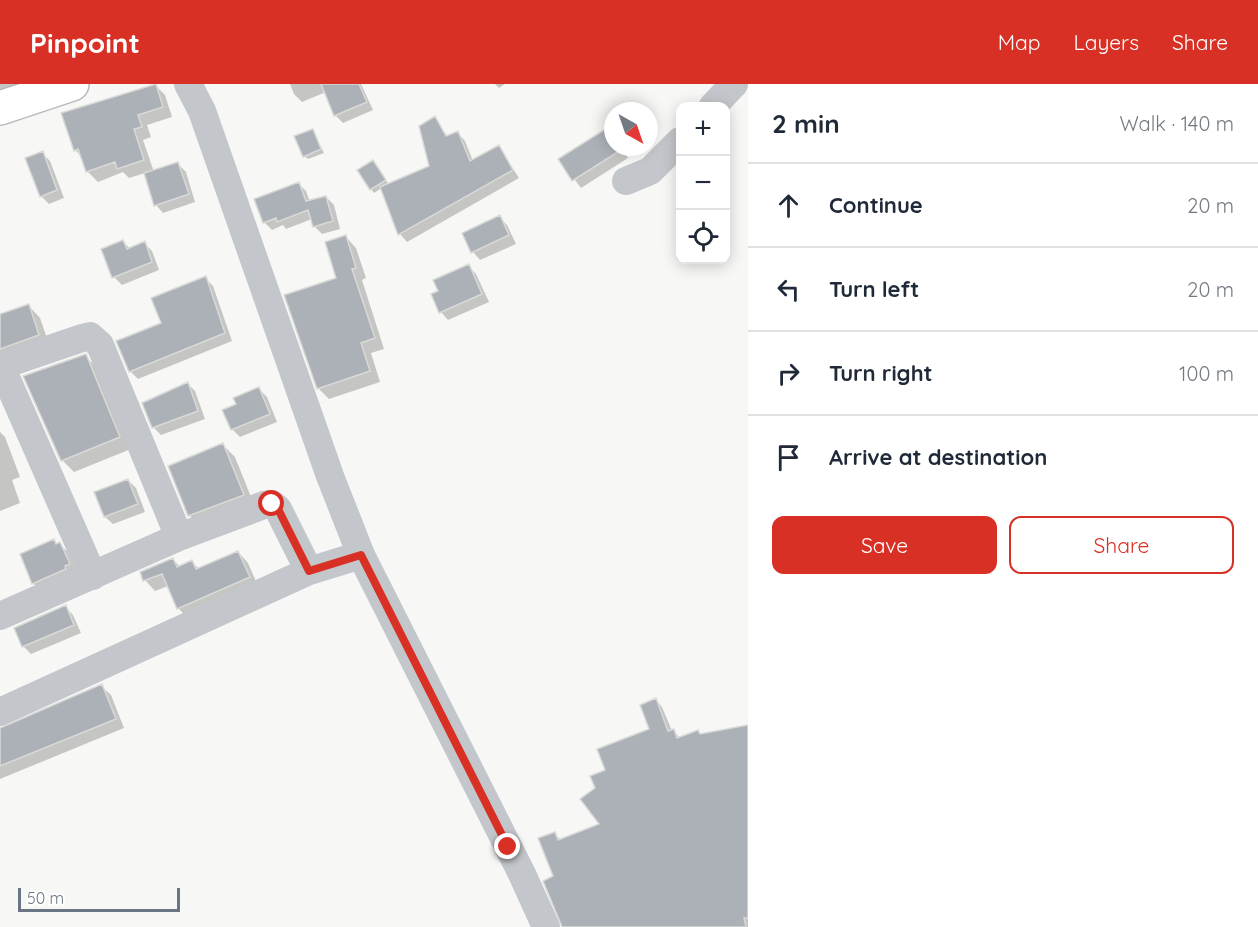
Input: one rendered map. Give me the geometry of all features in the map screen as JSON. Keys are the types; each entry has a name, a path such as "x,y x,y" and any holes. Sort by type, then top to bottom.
{"main road":[{"path":"0,108 72,84"}],"street":[{"path":"188,84 202,111 361,555 522,874 546,927"},
{"path":"717,102 734,84"},
{"path":"626,182 650,171 676,146"},
{"path":"93,576 1,366 90,336 100,345 179,537"},
{"path":"3,607 93,576 179,537 272,504 278,509 309,571"},
{"path":"0,712 309,571 361,555"}],"building":[{"path":"156,84 163,107 138,115 142,127 134,129 144,160 117,169 115,162 86,172 78,149 74,151 61,113"},
{"path":"321,84 359,84 367,102 334,116"},
{"path":"435,116 446,136 458,131 470,161 499,145 513,170 398,235 380,187 429,166 419,126"},
{"path":"313,129 321,149 303,157 294,136"},
{"path":"604,130 604,156 612,156 572,181 558,159"},
{"path":"43,151 57,190 40,197 25,158"},
{"path":"373,160 386,180 370,190 357,170"},
{"path":"178,162 189,194 154,206 144,173"},
{"path":"299,182 306,201 326,196 333,221 313,227 308,210 277,222 276,218 263,223 254,199"},
{"path":"500,215 509,235 471,253 462,233"},
{"path":"346,235 356,268 352,269 375,338 361,343 370,371 317,389 284,295 336,278 325,242"},
{"path":"123,240 127,249 145,241 152,262 112,278 101,249"},
{"path":"469,264 482,294 439,313 431,294 438,291 433,280"},
{"path":"206,276 225,333 129,372 116,341 161,323 151,298"},
{"path":"29,304 39,335 0,349 0,314"},
{"path":"86,354 120,437 61,461 23,376"},
{"path":"188,382 198,411 152,428 142,403"},
{"path":"259,387 270,414 231,430 222,410 236,404 233,398"},
{"path":"223,443 244,495 188,516 168,466"},
{"path":"128,479 138,504 104,517 94,492"},
{"path":"54,539 56,544 60,542 70,564 65,566 66,569 32,584 20,554"},
{"path":"238,551 250,577 177,609 162,574 143,581 140,572 173,558 177,567 192,560 196,569"},
{"path":"66,605 74,625 22,647 14,628"},
{"path":"102,684 116,719 0,766 0,728"},
{"path":"656,698 668,731 674,729 677,738 698,730 700,734 748,725 748,918 744,918 746,927 562,927 543,881 553,876 538,838 555,832 558,840 599,824 580,799 595,788 590,776 605,770 597,749 649,729 640,705"}],"route":[{"path":"272,504 278,509 309,571 361,555 508,847"}]}
